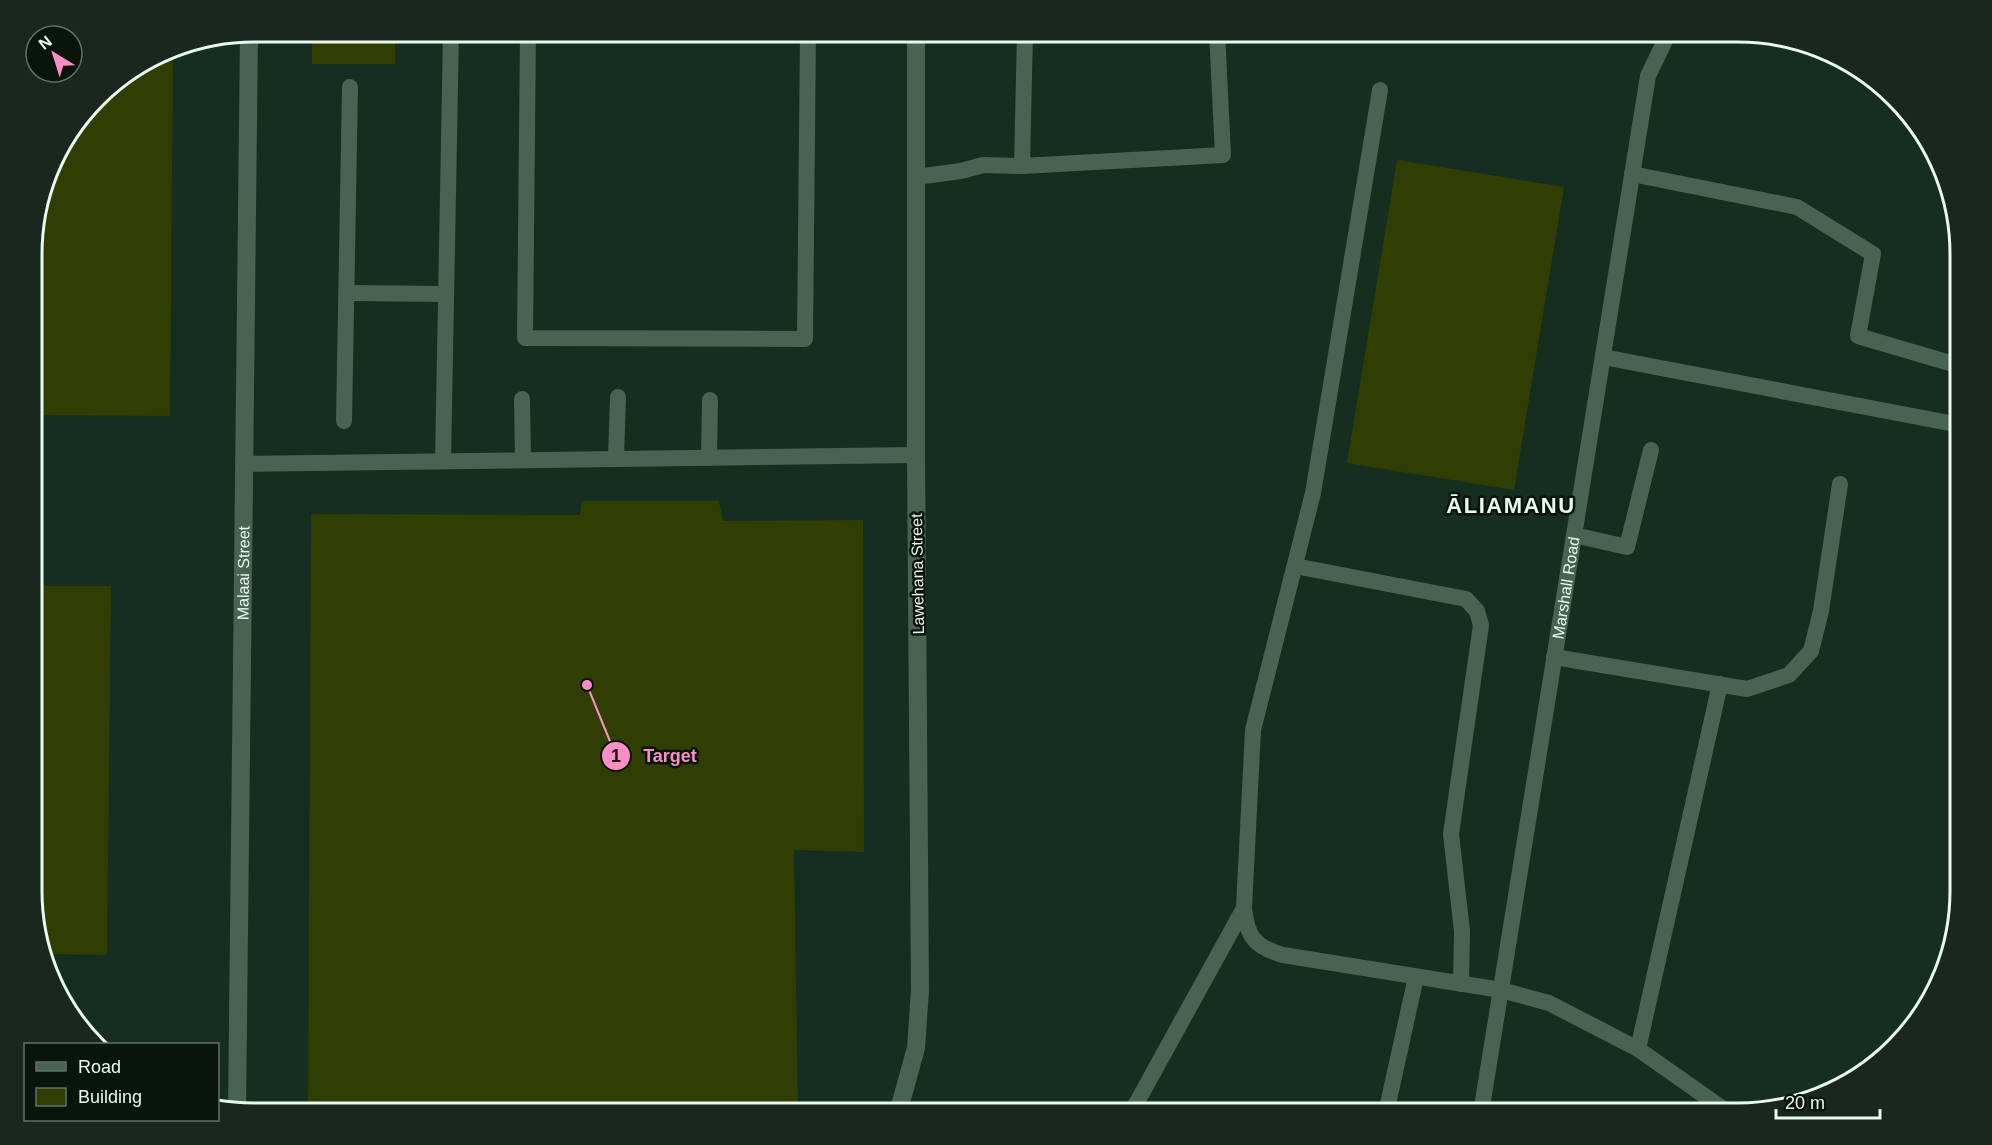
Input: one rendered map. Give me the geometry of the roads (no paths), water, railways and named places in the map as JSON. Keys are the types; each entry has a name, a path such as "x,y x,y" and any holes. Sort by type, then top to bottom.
{"street":[{"name":"Malaai Street","path":"237,1103 249,42"},
{"name":"Lawehana Street","path":"901,1103 916,1048 920,990 915,455 916,42"}],"lane":[{"path":"443,461 451,42"},
{"path":"528,42 525,338 805,339 808,42"},
{"path":"1022,166 1025,42"},
{"path":"916,177 961,171 983,165 1022,166 1223,154 1217,42"},
{"name":"Marshall Road","path":"1483,1103 1648,76 1664,42"},
{"path":"344,421 350,87"},
{"path":"1380,90 1313,493 1253,730 1244,909 1246,926 1252,938 1265,950 1501,990 1549,1003 1638,1049 1716,1103"},
{"path":"1632,174 1797,207 1873,254 1858,336 1950,363"},
{"path":"348,293 446,294"},
{"path":"1603,357 1950,423"},
{"path":"616,459 618,397"},
{"path":"522,399 523,460"},
{"path":"709,458 710,400"},
{"path":"1574,535 1627,547 1650,450"},
{"path":"244,464 915,455"},
{"path":"1554,657 1747,689 1789,675 1811,651 1821,610 1840,483"},
{"path":"1295,566 1466,599 1477,611 1481,625 1451,834 1462,932 1461,984"},
{"path":"1638,1049 1720,684"},
{"path":"1137,1103 1244,909"},
{"path":"1388,1103 1416,977"}],"place":[{"name":"Target","path":"587,685"}],"district":[{"name":"ĀLIAMANU","path":"1511,505"}]}
